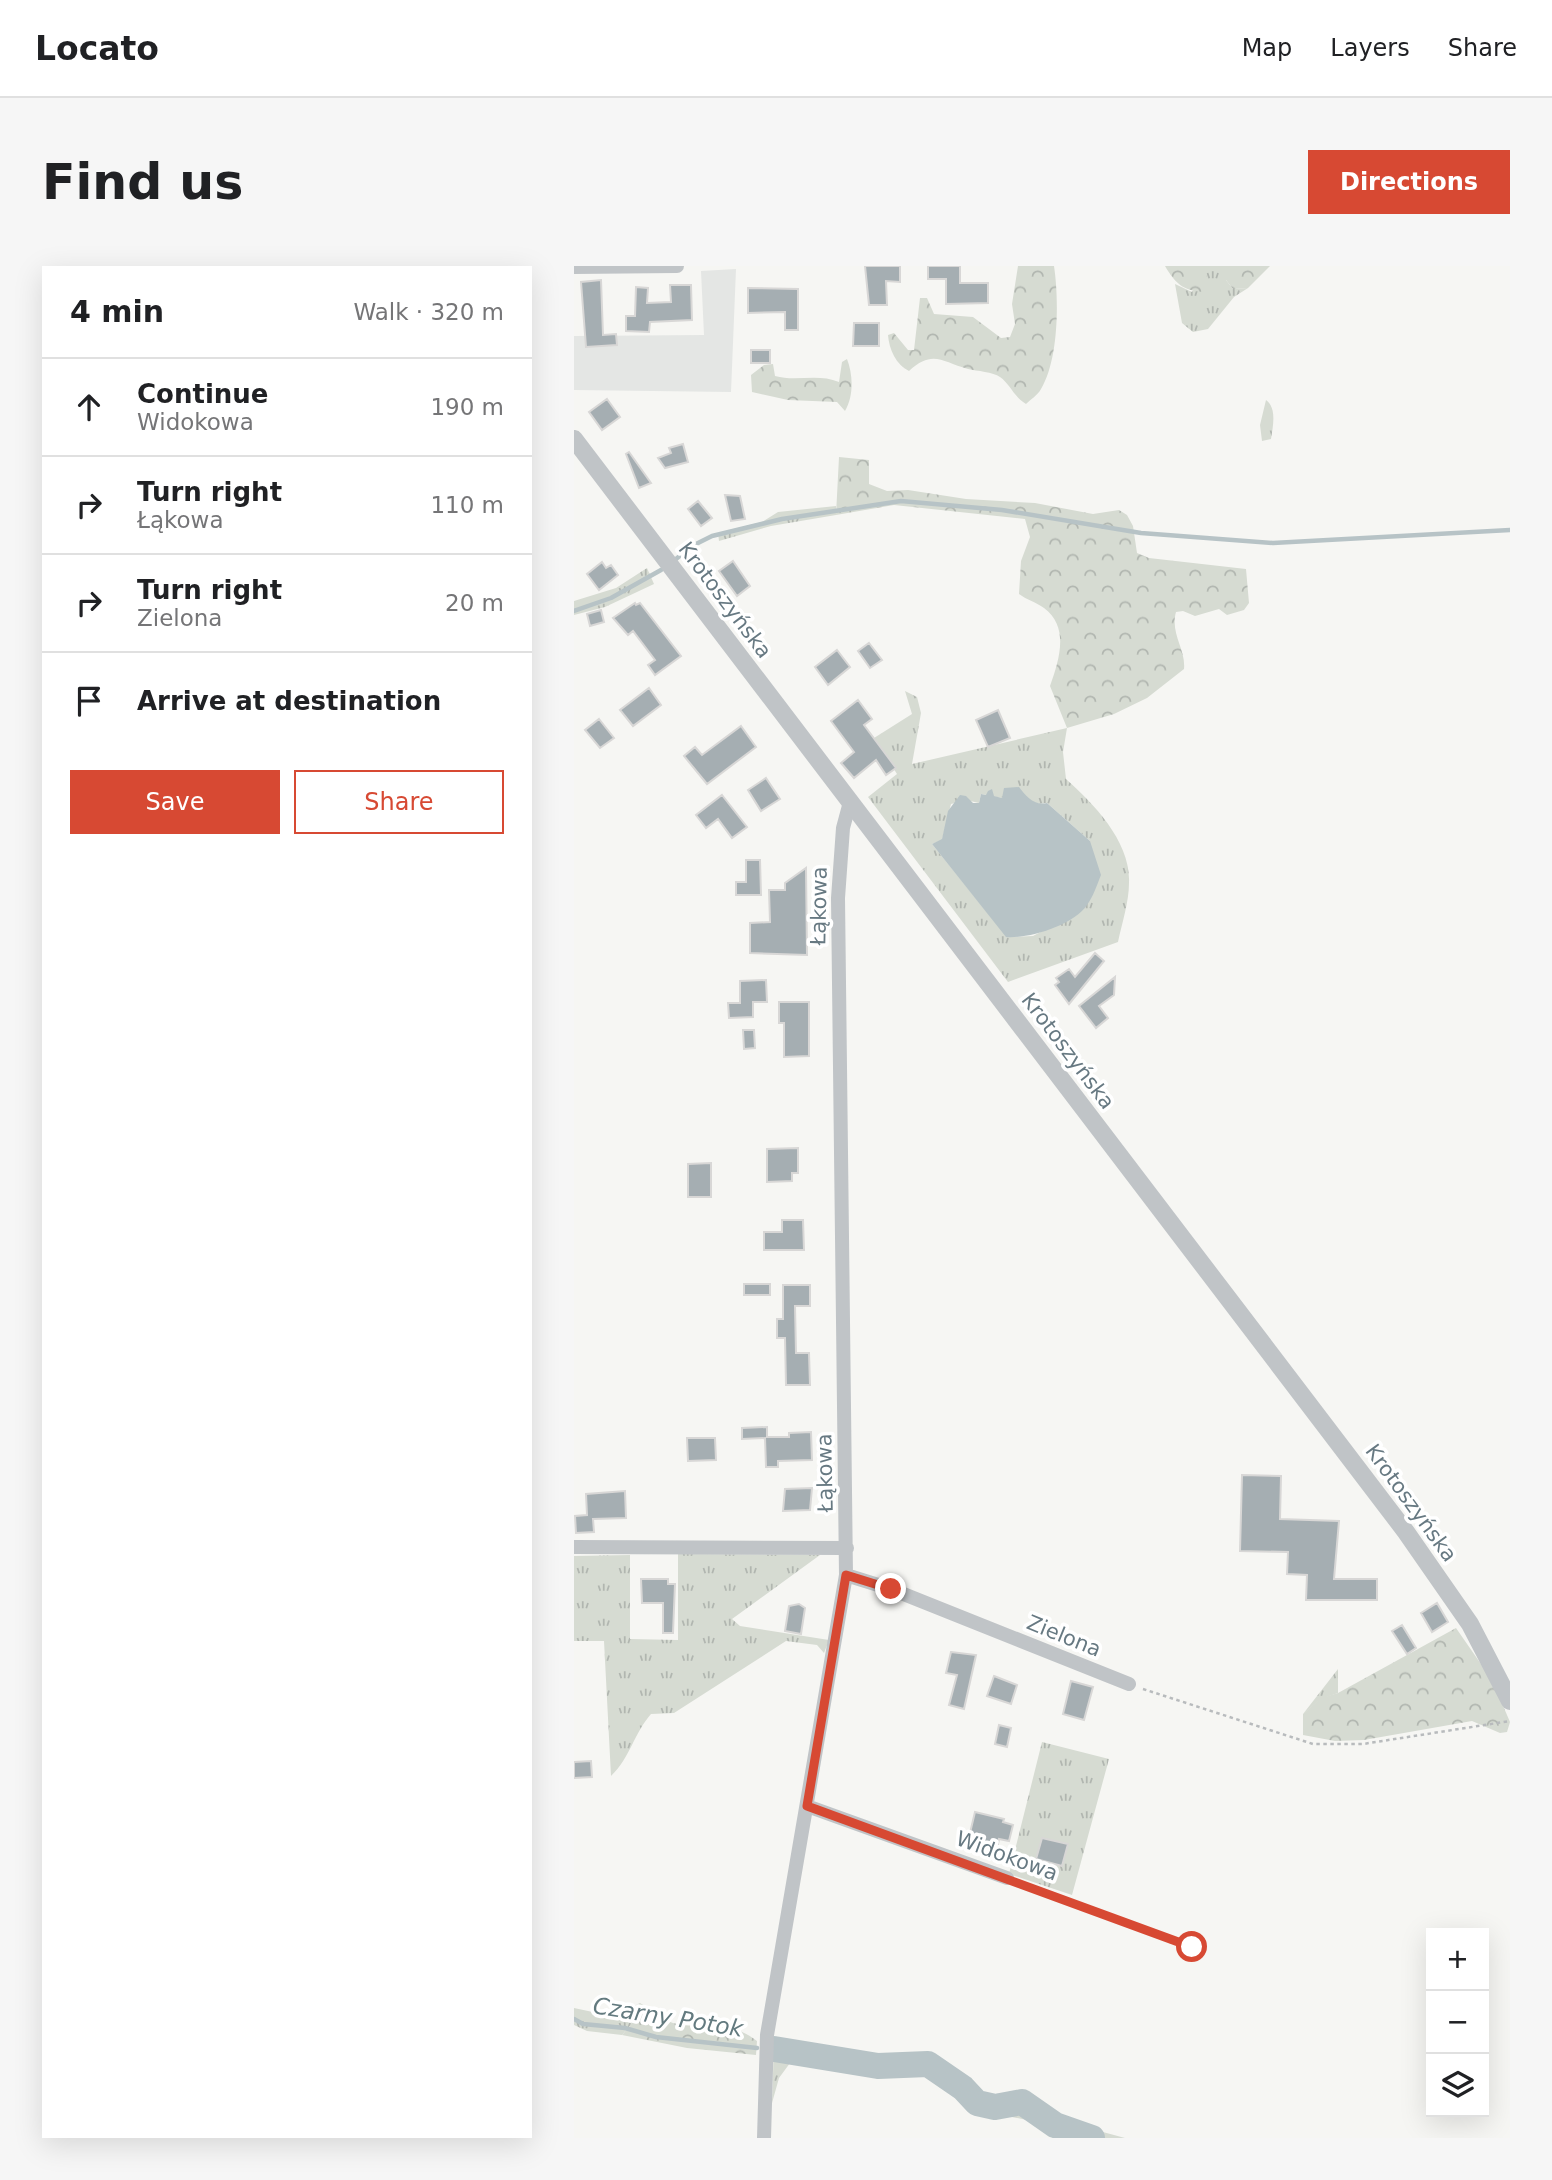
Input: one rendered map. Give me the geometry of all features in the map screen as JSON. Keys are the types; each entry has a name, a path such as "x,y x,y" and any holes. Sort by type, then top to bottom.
{"street":[{"path":"574,267 677,266"},
{"name":"Krotoszyńska","path":"574,439 1406,1532 1470,1624 1510,1700"},
{"name":"Łąkowa","path":"764,2138 767,2035 846,1575 838,898 843,828 850,803"},
{"path":"574,1547 847,1548"},
{"name":"Zielona","path":"846,1575 1129,1684"},
{"name":"Widokowa","path":"807,1806 1007,1878"}],"path":[{"path":"1129,1684 1267,1732 1313,1744 1337,1746 1510,1721"},
{"name":"Widokowa","path":"1007,1878 1192,1947"}],"shaded area":[{"path":"736,269 731,392 574,390 574,336 704,335 701,271"},
{"path":"1019,787 1034,802 1047,803 1090,841 1101,875 1089,902 1072,919 1027,936 1006,937 932,844 942,839 948,811 960,795 966,796 973,803 979,803 981,794 986,795 992,789 994,796 1002,798 1004,788"}],"green space":[{"path":"1018,266 1054,266 1057,295 1051,362 1041,389 1026,404 1000,377 993,374 938,359 925,360 909,371 897,361 888,335 894,333 908,350 914,350 920,298 927,298 934,314 973,317 1001,338 1010,337 1015,324 1012,304"},
{"path":"1165,266 1206,266 1208,292 1193,291 1182,286"},
{"path":"1206,266 1226,266 1226,280 1233,289 1248,288 1234,297 1208,329 1193,332 1182,323 1175,284 1192,292"},
{"path":"1226,266 1270,266 1248,288 1233,289 1226,280"},
{"path":"847,359 852,385 845,411 837,402 788,400 752,392 751,375 764,365 773,364 775,376 823,378 839,382 842,362"},
{"path":"1266,400 1272,408 1273,423 1271,439 1262,441 1260,425"},
{"path":"839,457 869,460 869,484 887,491 908,490 966,499 1035,503 1093,514 1119,510 1127,515 1133,526 1137,553 1149,558 1246,569 1249,603 1244,610 1227,615 1219,609 1195,616 1183,611 1176,612 1175,627 1184,669 1147,698 1114,714 1067,728 1050,686 1059,655 1060,634 1057,625 1044,608 1019,594 1021,561 1030,537 1025,519 894,505 836,515"},
{"path":"836,506 836,515 771,526 719,541 718,533 762,522 778,512"},
{"path":"647,568 654,584 605,607 574,615 574,601 616,588"},
{"path":"905,691 917,697 921,713 912,764 1067,728 1063,752 1066,779 1109,825 1124,853 1128,868 1128,898 1118,942 1008,982 868,797 897,774 874,738 912,714","holes":["1005,793 1040,804 1047,803 1090,841 1052,926 1033,936 1007,937 932,844 942,840 951,804 966,800 979,803 981,794 1002,798"]},
{"path":"678,1554 820,1555 732,1619 740,1626 829,1640 824,1653 817,1645 786,1641 674,1713 651,1714 611,1776 604,1641 574,1641 574,1556 630,1555 630,1639 678,1640"},
{"path":"1456,1628 1492,1680 1510,1722 1507,1732 1500,1733 1472,1721 1364,1740 1335,1741 1303,1735 1303,1714 1321,1698 1338,1693"},
{"path":"1338,1669 1338,1693 1321,1699 1303,1714"},
{"path":"1042,1742 1109,1759 1072,1895 1009,1874"},
{"path":"640,2003 673,2023 726,2027 746,2034 757,2041 756,2055 687,2048 622,2035 633,2022 632,2007"},
{"path":"632,2007 633,2022 622,2035 587,2031 574,2025 574,2008 621,2018"},
{"path":"774,2044 934,2059 980,2097 1006,2099 1018,2095 1055,2119 1125,2138 1065,2138 1037,2122 966,2108 944,2087 914,2071 862,2071 790,2063 779,2078 772,2103"}],"building":[{"path":"865,266 900,266 900,282 886,281 887,305 869,305"},
{"path":"928,266 960,266 960,283 988,283 988,303 946,304 946,279 928,279"},
{"path":"601,280 603,335 616,334 617,345 586,347 581,282"},
{"path":"670,285 691,285 692,320 650,322 649,332 626,331 626,316 635,316 636,287 648,288 647,303 671,302"},
{"path":"748,288 798,289 798,330 785,330 785,312 748,313"},
{"path":"854,323 879,323 879,346 853,346"},
{"path":"751,350 770,350 770,363 751,363"},
{"path":"607,399 620,417 602,430 589,412"},
{"path":"683,444 688,462 665,468 658,458 671,453 669,448"},
{"path":"629,452 651,483 639,488 626,454"},
{"path":"725,495 740,496 745,519 731,521"},
{"path":"698,501 712,518 701,526 688,509"},
{"path":"733,561 750,586 737,596 719,571"},
{"path":"602,562 606,568 611,565 618,575 599,590 587,574"},
{"path":"635,603 640,603 681,656 655,675 648,665 655,660 633,631 628,635 613,618"},
{"path":"601,610 604,622 590,626 587,614"},
{"path":"869,643 882,660 870,668 858,651"},
{"path":"837,650 850,667 828,685 815,667"},
{"path":"649,688 661,705 633,726 620,710"},
{"path":"858,700 872,719 864,725 896,768 886,775 876,760 854,778 841,763 854,752 831,721"},
{"path":"998,710 1010,738 988,747 976,720"},
{"path":"599,719 614,738 600,748 585,730"},
{"path":"741,726 756,747 707,784 684,756 695,747 702,755"},
{"path":"766,778 780,799 761,811 748,790"},
{"path":"722,795 747,827 732,838 718,819 706,828 696,815"},
{"path":"746,860 760,860 761,895 736,895 736,882 746,882"},
{"path":"806,868 807,955 750,953 750,923 770,922 769,890 785,890 785,883"},
{"path":"1095,953 1104,961 1069,1004 1055,985 1059,982 1056,978 1069,969 1075,977"},
{"path":"1115,977 1114,995 1099,1006 1108,1018 1096,1028 1079,1006"},
{"path":"766,980 767,1002 753,1002 753,1017 729,1018 728,1003 740,1003 740,981"},
{"path":"779,1002 809,1002 809,1056 784,1057 784,1023 779,1023"},
{"path":"743,1030 754,1030 755,1048 744,1049"},
{"path":"798,1148 798,1173 792,1173 792,1181 767,1182 767,1149"},
{"path":"711,1163 711,1197 688,1197 688,1164"},
{"path":"782,1220 803,1220 804,1250 764,1250 764,1232 782,1232"},
{"path":"744,1284 770,1284 770,1295 744,1295"},
{"path":"783,1285 810,1285 810,1306 795,1306 796,1353 809,1353 810,1385 786,1385 785,1338 777,1338 777,1319 783,1319"},
{"path":"767,1427 767,1437 789,1437 789,1433 811,1432 812,1460 778,1461 778,1467 766,1467 765,1438 742,1439 742,1428"},
{"path":"687,1438 715,1438 716,1460 688,1461"},
{"path":"1242,1475 1281,1476 1280,1519 1339,1521 1334,1579 1377,1579 1377,1600 1306,1600 1307,1575 1287,1574 1288,1552 1240,1551"},
{"path":"812,1488 810,1510 783,1511 785,1489"},
{"path":"625,1491 626,1518 593,1519 594,1532 576,1533 575,1516 587,1515 586,1494"},
{"path":"641,1579 668,1579 668,1584 675,1584 673,1633 663,1633 663,1603 642,1603"},
{"path":"1437,1603 1448,1622 1432,1632 1421,1613"},
{"path":"799,1604 805,1608 801,1634 785,1631 789,1606"},
{"path":"1402,1625 1416,1648 1407,1654 1392,1631"},
{"path":"951,1652 976,1655 964,1709 949,1705 957,1675 946,1673"},
{"path":"994,1676 1017,1685 1011,1704 987,1696"},
{"path":"1071,1681 1093,1687 1084,1720 1063,1714"},
{"path":"999,1725 1011,1728 1007,1747 995,1744"},
{"path":"591,1761 592,1777 574,1778 574,1762"},
{"path":"975,1812 1004,1819 1003,1822 1013,1825 1009,1841 999,1839 998,1844 990,1844 969,1837"},
{"path":"1042,1838 1068,1844 1062,1866 1036,1859"}],"waterway":[{"path":"676,559 692,546 712,536 782,519 901,501 1002,510 1141,533 1273,543 1510,530"},
{"path":"574,611 611,598 661,570"},
{"name":"Czarny Potok","path":"574,2019 583,2024 625,2028 656,2037 757,2048"},
{"path":"774,2049 878,2066 928,2064 963,2088 977,2103 995,2107 1022,2102 1055,2125 1092,2138"}],"route":[{"path":"891,1589 846,1575 807,1806 1192,1947"}]}
